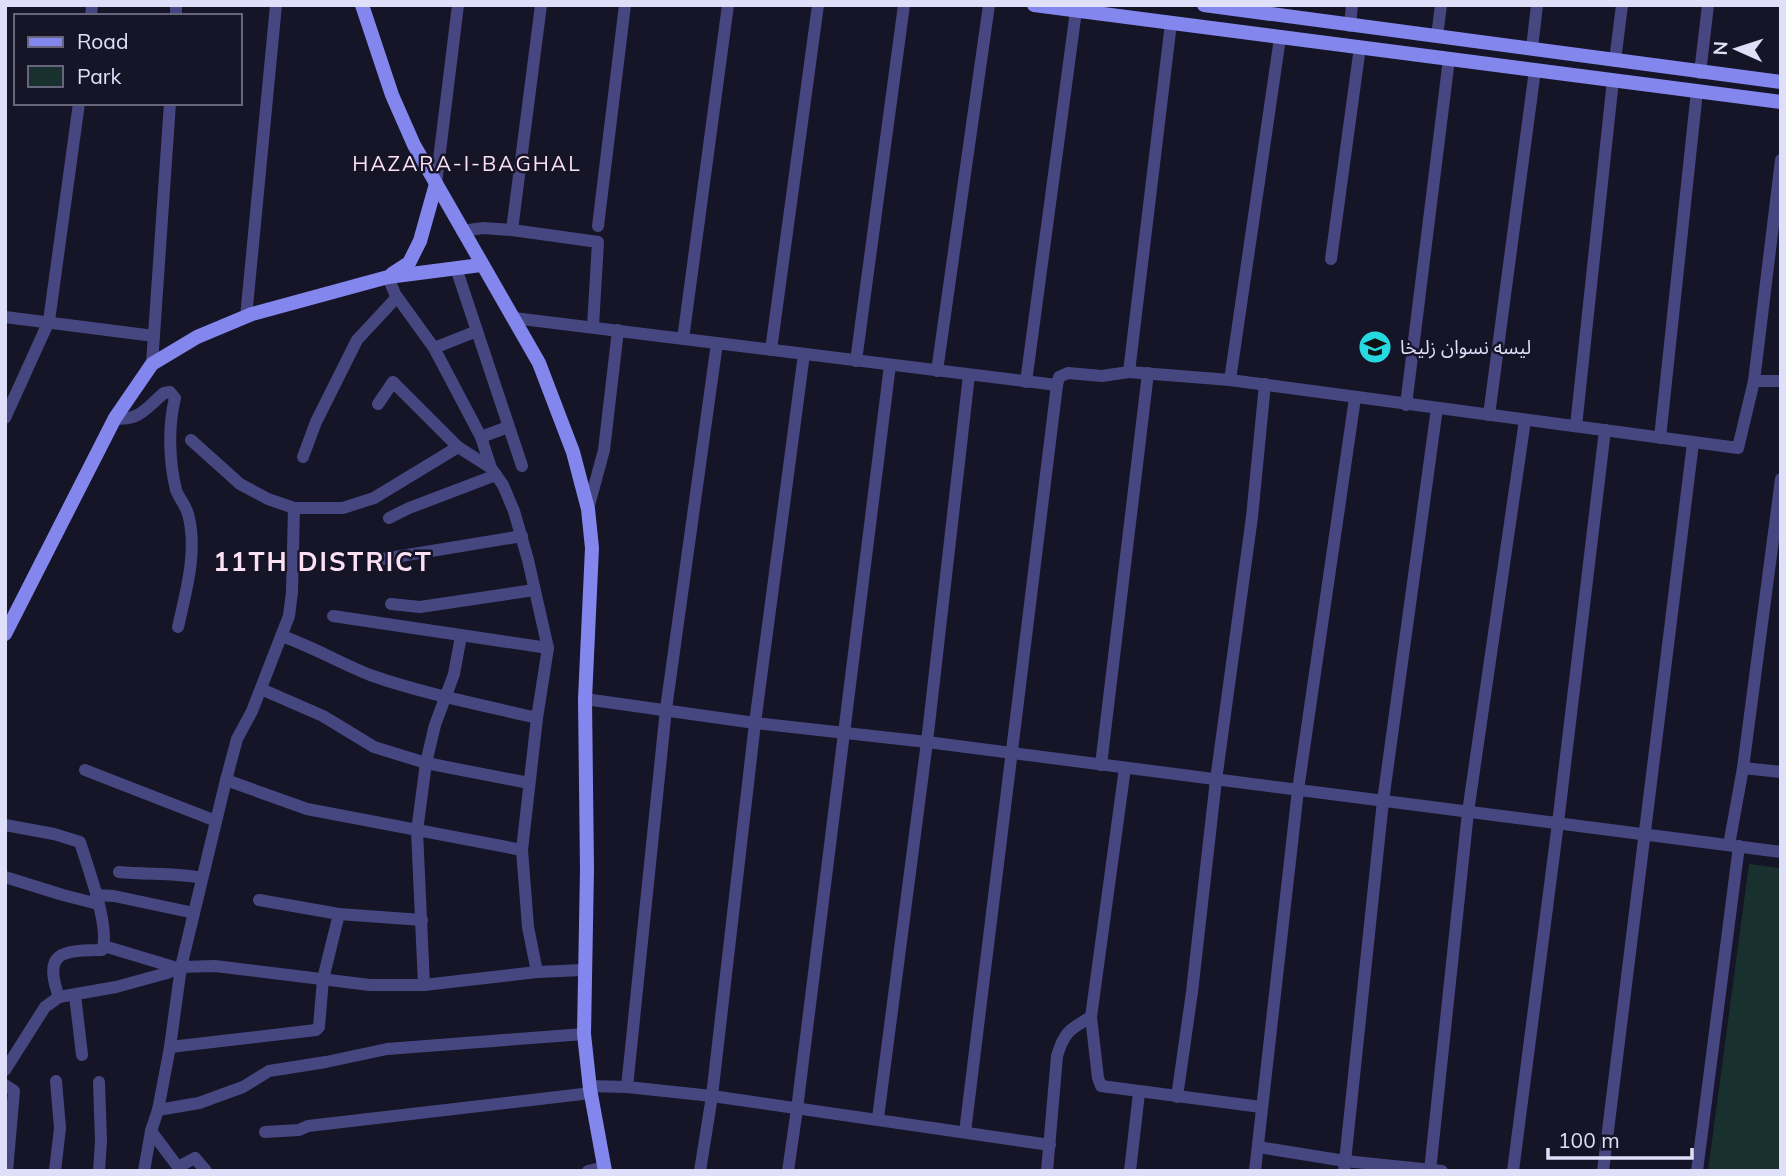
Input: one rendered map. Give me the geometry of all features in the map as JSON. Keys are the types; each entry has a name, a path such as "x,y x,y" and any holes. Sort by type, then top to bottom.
{"main road":[{"path":"362,5 392,95 414,145 539,363 556,402 589,509 592,560 585,699 587,869 583,970 584,1034 590,1090 605,1169"},
{"path":"1034,5 1781,102"},
{"path":"1204,5 1271,10 1350,26 1781,82"},
{"path":"1762,100 1765,80"},
{"path":"388,276 409,263 420,242 436,184"},
{"path":"5,634 115,418 152,364 197,337 246,317 388,276 481,265"}],"street":[{"path":"246,317 276,5"},
{"path":"436,184 458,5"},
{"path":"512,230 541,5"},
{"path":"598,226 625,5"},
{"path":"683,339 728,5"},
{"path":"771,350 818,5"},
{"path":"856,361 904,5"},
{"path":"937,371 989,5"},
{"path":"1350,26 1352,5"},
{"path":"1437,36 1441,5"},
{"path":"1532,48 1536,5"},
{"path":"1615,61 1622,5"},
{"path":"1700,73 1708,5"},
{"path":"1026,382 1076,11"},
{"path":"1129,372 1171,23"},
{"path":"1230,380 1280,38"},
{"path":"1331,259 1360,47"},
{"path":"1406,405 1449,59"},
{"path":"1489,415 1535,70"},
{"path":"1576,426 1613,80"},
{"path":"1660,438 1697,91"},
{"path":"5,418 49,321 79,105"},
{"path":"152,364 170,105"},
{"path":"965,1132 1059,377 1062,374 1102,376 1129,372 1230,380 1738,448 1754,382 1781,160"},
{"path":"462,231 483,228 512,230 598,243 593,326"},
{"path":"456,268 522,466"},
{"path":"388,276 397,296 434,348 481,437 493,471 503,485 522,536 548,648 528,783 522,850 528,927 537,972"},
{"path":"303,457 316,422 357,340 397,296"},
{"path":"5,317 154,335"},
{"path":"514,318 1057,386"},
{"path":"589,509 604,450 618,330"},
{"path":"434,348 477,331"},
{"path":"627,1087 666,709 717,343"},
{"path":"700,1171 712,1096 755,723 804,354"},
{"path":"788,1171 890,365"},
{"path":"1101,765 1148,373"},
{"path":"878,1118 927,742 969,375"},
{"path":"1754,382 1781,381"},
{"path":"378,404 393,382 458,447 493,471"},
{"path":"1177,1097 1252,517 1265,384"},
{"path":"115,418 134,418 164,393 170,393 175,398 170,423 173,465 177,490 188,514 191,538 189,573 178,627"},
{"path":"1255,1171 1298,790 1355,398"},
{"path":"1345,1166 1383,801 1437,408"},
{"path":"1258,1147 1345,1166 1434,1170 1468,812 1525,420"},
{"path":"481,437 508,427"},
{"path":"1513,1171 1605,430"},
{"path":"191,440 240,484 268,499 294,508 344,508 374,498 458,447"},
{"path":"1603,1171 1693,443"},
{"path":"389,518 493,471"},
{"path":"1697,1171 1743,768 1781,480"},
{"path":"144,1171 170,1046 179,967 226,780 237,739 261,689 289,615 294,508"},
{"path":"383,559 522,536"},
{"path":"391,604 420,607 534,590"},
{"path":"333,616 548,648"},
{"path":"282,636 373,676 537,718"},
{"path":"424,985 417,831 426,763 435,725 454,674 461,636"},
{"path":"261,689 323,716 374,747 426,763 528,783"},
{"path":"585,699 755,723 927,742 1781,852"},
{"path":"1125,768 1091,1017 1101,1086 1261,1107"},
{"path":"1743,768 1781,772"},
{"path":"85,770 216,821"},
{"path":"226,780 307,809 522,850"},
{"path":"5,825 80,842 105,939 102,950 68,951 59,956 54,964 54,974 60,997"},
{"path":"119,872 178,873 202,878"},
{"path":"5,877 63,895 97,900 114,896 194,913"},
{"path":"259,900 339,914 422,920"},
{"path":"170,1046 316,1030 319,1027 323,979 339,914"},
{"path":"103,946 179,967"},
{"path":"5,1070 45,1007 60,997 116,987 179,967 215,966 370,985 424,985 537,972 583,970"},
{"path":"75,995 82,1055"},
{"path":"1047,1171 1057,1056 1061,1042 1068,1030 1091,1017"},
{"path":"158,1110 199,1103 243,1087 269,1071 387,1049 584,1034"},
{"path":"55,1171 60,1128 56,1081"},
{"path":"99,1082 99,1171"},
{"path":"5,1085 14,1091 7,1171"},
{"path":"265,1132 420,1115 627,1087 878,1118 1050,1144"},
{"path":"1130,1171 1139,1093"},
{"path":"151,1131 178,1167 195,1158 206,1171"},
{"path":"588,1171 605,1169"}],"green space":[{"path":"1749,864 1781,868 1781,1171 1708,1171"}],"place":[{"name":"لیسه نسوان زلیخا","path":"1375,347"}],"district":[{"name":"HAZARA-I-BAGHAL","path":"467,164"},
{"name":"11TH DISTRICT","path":"323,562"}]}
